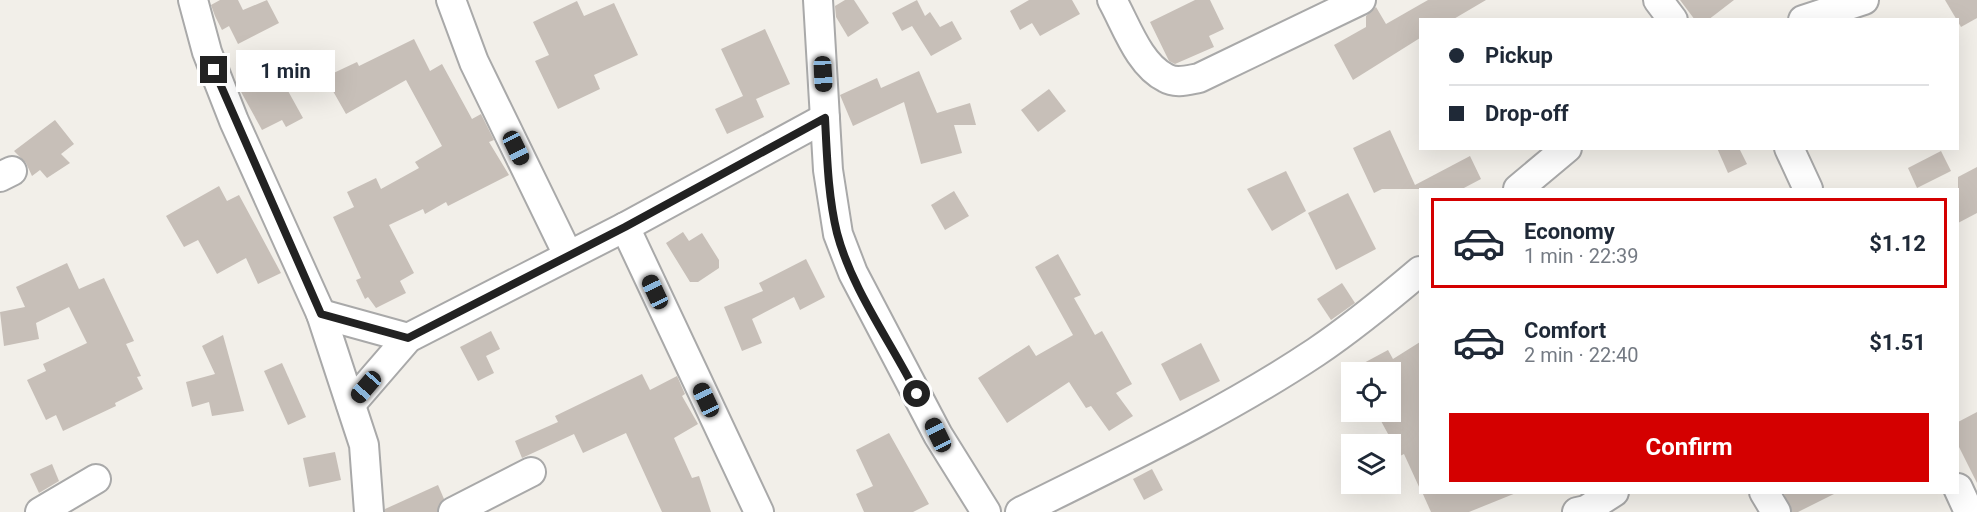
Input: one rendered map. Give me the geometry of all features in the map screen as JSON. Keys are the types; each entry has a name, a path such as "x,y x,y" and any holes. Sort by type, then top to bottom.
{"street":[{"path":"193,0 207,52 234,121 321,314 364,445 369,512"},
{"path":"451,0 474,62 568,255"},
{"path":"818,0 832,206 838,234 853,273 938,435 986,512"},
{"path":"1112,0 1143,56 1153,69 1167,79 1182,82 1199,78 1361,0"},
{"path":"1658,0 1672,18"},
{"path":"1809,18 1864,0"},
{"path":"351,404 408,338 625,227 825,118"},
{"path":"1519,188 1565,150"},
{"path":"1790,150 1808,188"},
{"path":"625,227 759,512"},
{"path":"1020,512 1135,455 1280,375 1360,321 1419,272"},
{"path":"321,314 408,338"},
{"path":"453,512 531,472"},
{"path":"40,512 96,479"},
{"path":"1583,511 1611,494"},
{"path":"1765,494 1776,512"}],"building":[{"path":"220,0 238,0 243,10 267,0 279,23 238,44 229,26 222,30 215,16 211,5"},
{"path":"845,0 854,0 869,23 848,37 836,17 835,6"},
{"path":"917,0 925,16 930,12 940,27 952,21 962,39 931,56 912,26 902,31 892,13"},
{"path":"1029,0 1072,0 1080,14 1040,36 1032,23 1020,30 1010,11"},
{"path":"1195,0 1210,0 1224,29 1209,36 1214,47 1175,64 1169,61 1150,22"},
{"path":"1428,0 1486,0 1455,18 1419,18 1419,39 1353,80 1334,45 1366,27 1366,16 1376,7 1386,24"},
{"path":"1680,0 1734,0 1711,18 1694,18"},
{"path":"1945,0 1977,0 1977,18 1961,27 1959,18 1956,18"},
{"path":"577,1 584,16 614,3 638,55 594,75 600,89 558,109 535,61 549,55 533,22"},
{"path":"765,29 790,84 756,99 764,117 727,134 715,109 743,96 721,49"},
{"path":"414,39 430,71 442,64 472,119 481,114 494,140 489,142 509,175 448,206 446,202 425,214 423,209 389,225 414,273 400,281 406,293 376,308 368,297 365,299 356,280 361,278 333,217 354,207 347,192 376,178 381,189 419,168 415,162 442,146 406,80 346,114 325,77 357,62 359,66"},
{"path":"277,71 303,118 286,127 282,120 262,130 240,90"},
{"path":"919,71 937,113 970,103 976,125 954,125 962,153 921,164 904,102 853,126 840,95 877,78 881,88"},
{"path":"1049,89 1066,111 1038,132 1021,110"},
{"path":"55,120 74,144 61,154 70,163 47,178 40,170 32,176 26,163 14,151"},
{"path":"1390,130 1415,185 1470,156 1481,179 1464,188 1382,189 1374,193 1353,148"},
{"path":"1718,150 1740,150 1747,164 1728,173"},
{"path":"1941,151 1951,171 1917,188 1908,168"},
{"path":"1977,167 1977,213 1959,222 1959,188 1958,177"},
{"path":"1286,171 1306,211 1272,231 1247,189"},
{"path":"219,186 227,201 239,195 281,273 258,284 246,258 217,274 198,240 184,247 166,216"},
{"path":"954,191 969,216 945,230 931,205"},
{"path":"1348,193 1376,249 1336,270 1308,213"},
{"path":"683,232 689,241 702,233 719,260 719,268 698,282 690,282 666,243"},
{"path":"1058,254 1081,295 1074,298 1095,335 1102,331 1132,384 1116,393 1133,416 1109,431 1091,406 1086,408 1069,382 1007,423 978,378 1029,345 1036,356 1073,335 1035,267"},
{"path":"806,259 825,297 800,310 794,297 752,319 762,343 742,351 724,307 763,291 759,283"},
{"path":"67,263 79,289 104,278 134,341 126,344 141,376 137,377 143,389 115,403 116,406 63,431 56,415 46,420 27,380 46,371 43,364 87,343 69,307 36,323 39,339 4,346 0,312 25,307 16,287"},
{"path":"1342,283 1355,303 1331,320 1317,299"},
{"path":"491,331 500,349 486,356 494,373 478,381 460,347"},
{"path":"223,335 244,411 212,416 209,402 192,407 186,382 215,374 202,346"},
{"path":"1201,343 1220,381 1180,401 1161,364"},
{"path":"1419,343 1419,487 1404,454 1401,456 1401,434 1388,434 1382,422 1401,422 1401,362 1366,362 1388,350 1393,359"},
{"path":"282,363 306,417 288,425 264,371"},
{"path":"642,374 650,390 677,376 685,394 682,396 698,424 674,438 692,478 699,476 711,512 662,512 626,433 583,453 574,434 522,458 515,441 558,422 555,416"},
{"path":"1977,412 1977,483 1959,447 1959,421"},
{"path":"889,433 929,504 913,512 864,512 856,494 873,486 856,450"},
{"path":"335,452 341,480 309,487 303,458"},
{"path":"52,464 59,481 39,493 30,474"},
{"path":"1152,469 1163,490 1144,500 1133,479"},
{"path":"438,485 444,499 437,512 385,512 385,509"},
{"path":"1423,494 1514,494 1469,512 1431,512"},
{"path":"1784,494 1834,494 1798,512 1792,512"}],"route":[{"path":"214,70 234,121 321,314 408,338 625,227 825,118 832,206 838,234 853,273 917,394"}]}
